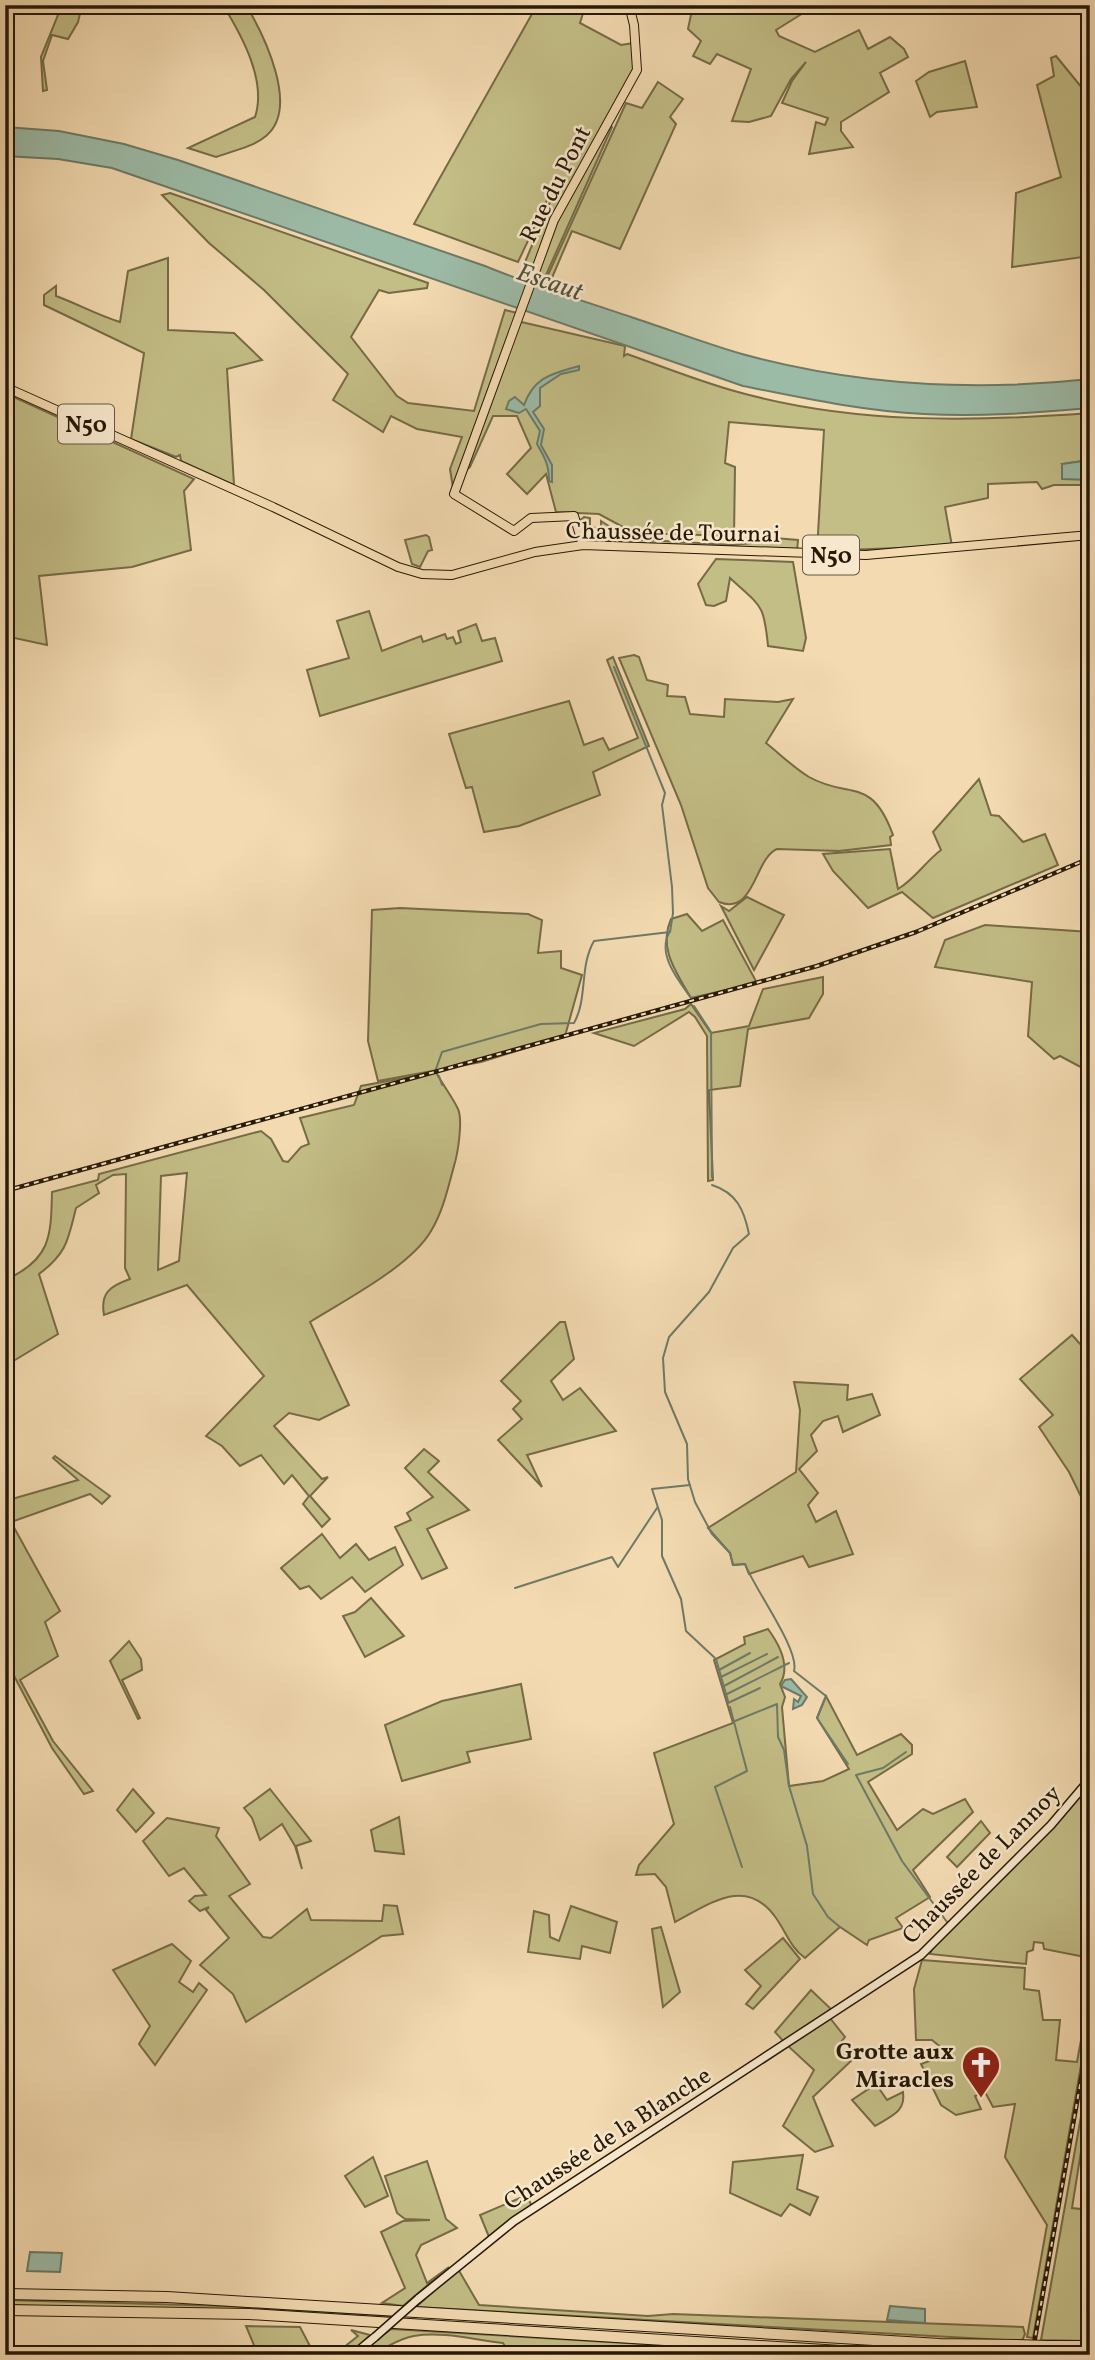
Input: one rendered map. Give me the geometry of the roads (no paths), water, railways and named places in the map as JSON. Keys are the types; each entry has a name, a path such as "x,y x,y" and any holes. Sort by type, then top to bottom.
{"highway":[{"path":"5,2294 191,2299 940,2344 1090,2346"},
{"path":"5,2310 249,2314 904,2355"}],"main road":[{"name":"Rue du Pont","path":"583,545 574,516 531,517 514,531 454,494 533,275 564,199 637,70 634,25 629,5"},
{"name":"Chaussée de Tournai","path":"5,387 406,570 452,575 547,549 583,545 848,556 914,553 1090,537"},
{"name":"Chaussée de Tournai","path":"432,580 454,579 533,557 572,550 865,559 1090,537"},
{"name":"Chaussée de Lannoy","path":"895,1973 921,1955 1051,1825 1090,1779"},
{"name":"Chaussée de la Blanche","path":"353,2355 514,2221 895,1973"}],"waterway":[{"path":"436,1069 442,1052 541,1024 574,1023 581,1003 589,951 594,941 670,932 673,913 662,805 665,793 614,667"},
{"path":"669,933 666,941 668,959 691,998"},
{"path":"694,1006 711,1032 712,1177"},
{"path":"439,1076 442,1085"},
{"path":"712,1185 721,1188 738,1203 749,1234 733,1248 709,1292 669,1337 663,1358 665,1392 687,1444 688,1479 695,1502 712,1534 730,1553 733,1565 745,1564 784,1635 794,1661 794,1671 826,1696 817,1718 848,1764"},
{"path":"690,1485 652,1489 662,1520 662,1556 681,1599 686,1631 716,1659 728,1701"},
{"path":"515,1588 612,1557 618,1567 657,1508"},
{"path":"719,1670 750,1653"},
{"path":"721,1677 767,1654"},
{"path":"724,1686 778,1657"},
{"path":"727,1694 789,1663"},
{"path":"728,1703 760,1688"},
{"path":"735,1721 777,1704 778,1737 784,1750 789,1786 807,1846 813,1894 828,1917 840,1927"},
{"path":"730,1707 747,1771 715,1787 742,1867"},
{"path":"906,1752 883,1768 856,1775 902,1861 947,1922"}],"railway":[{"path":"5,1191 817,966 916,932 1090,858"},
{"path":"1032,2355 1090,2029"}],"place":[{"name":"Grotte aux Miracles","path":"981,2099"}],"water label":[{"name":"Escaut","path":"550,281"}]}
